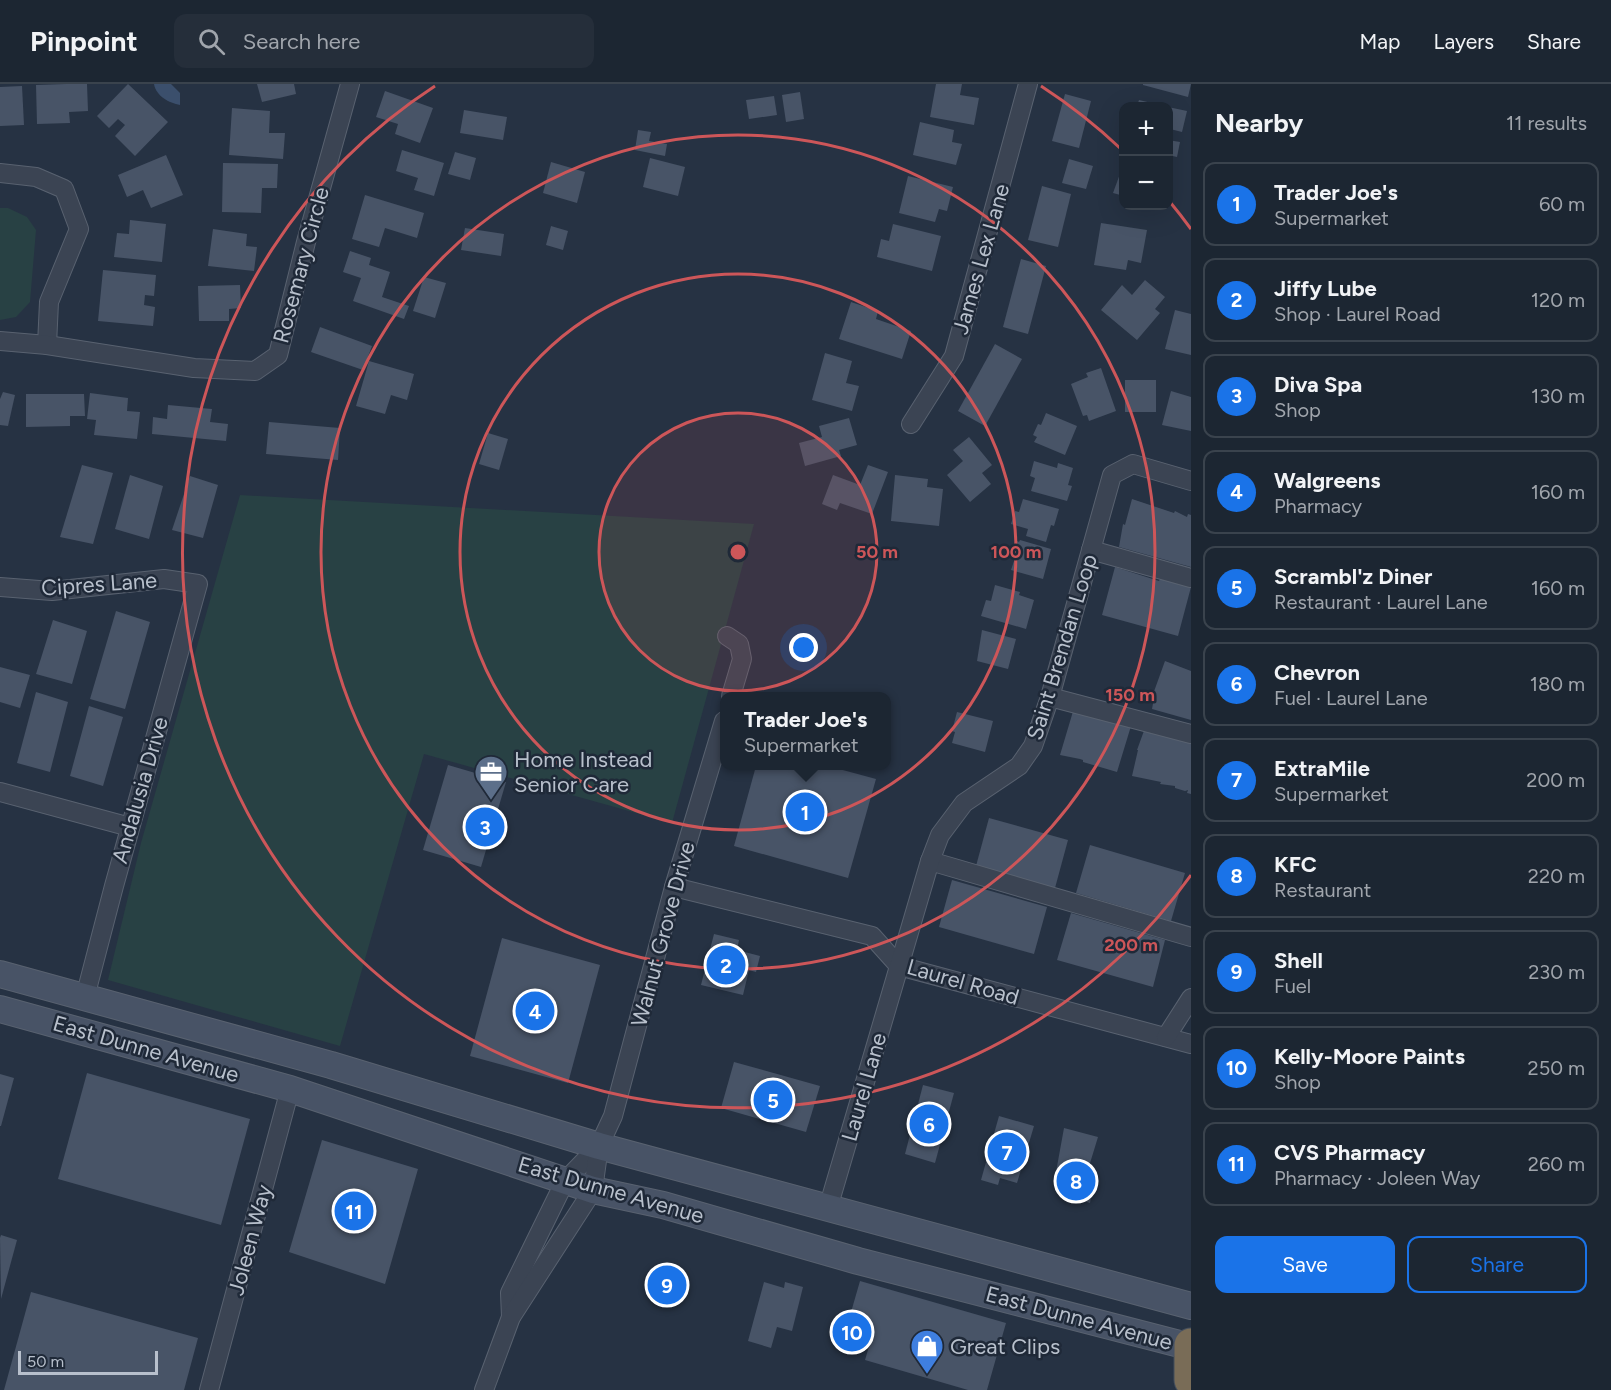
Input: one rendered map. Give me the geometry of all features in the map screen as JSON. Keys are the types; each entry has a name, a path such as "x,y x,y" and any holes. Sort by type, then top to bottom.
{"highway":[{"path":"1191,1346 1191,1380"}],"main road":[{"name":"East Dunne Avenue","path":"0,974 246,1041 599,1146 1191,1306"},
{"path":"0,1000 15,997 64,1006 76,1004 85,997"},
{"name":"East Dunne Avenue","path":"0,1009 290,1089 593,1190 663,1205 858,1260 1191,1346"},
{"path":"246,1041 258,1060 282,1071 290,1089 306,1081 318,1079 390,1099 401,1099 416,1091"}],"street":[{"name":"Rosemary Circle","path":"0,341 46,345 194,368 255,372 278,355 306,242 350,84"},
{"name":"James Lex Lane","path":"911,424 954,356 1028,84"},
{"path":"0,173 36,177 64,189 79,229 49,302 46,345"},
{"name":"Saint Brendan Loop","path":"899,966 940,834 964,803 1019,766 1034,746 1050,698 1112,475 1133,465 1191,480"},
{"path":"1091,550 1191,578"},
{"name":"Cipres Lane","path":"0,587 52,591 164,579 198,584"},
{"name":"Andalusia Drive","path":"85,997 198,584"},
{"path":"727,636 739,644 742,659 732,692"},
{"path":"1050,698 1191,734"},
{"name":"Walnut Grove Drive","path":"484,1390 511,1317 593,1190 599,1146 613,1116 674,887 720,734"},
{"path":"0,792 130,827"},
{"path":"930,861 1191,937"},
{"name":"Laurel Road","path":"674,887 872,936 899,966 1191,1044"},
{"name":"Laurel Lane","path":"828,1208 899,966"},
{"path":"1166,1037 1191,998"},
{"name":"Joleen Way","path":"208,1390 290,1089"},
{"name":"Walnut Grove Drive","path":"511,1317 510,1293 565,1180 599,1146"}],"green space":[{"path":"0,208 8,208 27,217 36,230 30,302 16,317 0,320"},
{"path":"240,495 754,524 672,823 424,754 340,1046 108,980 141,843"}],"water":[{"path":"154,84 171,84 180,93 180,105 164,98 157,92"}],"building":[{"path":"87,84 88,111 69,112 70,123 37,124 36,85"},
{"path":"128,84 168,122 135,156 115,136 125,125 118,119 109,128 97,116"},
{"path":"257,84 294,84 296,94 262,102"},
{"path":"936,84 962,84 960,95 979,98 974,125 930,117"},
{"path":"1143,84 1191,84 1188,97 1143,85"},
{"path":"22,86 24,125 0,126 0,87"},
{"path":"385,91 433,108 420,143 395,134 398,124 376,117"},
{"path":"800,92 804,119 786,122 782,95"},
{"path":"1065,94 1091,101 1079,148 1052,141"},
{"path":"774,96 777,115 749,119 746,100"},
{"path":"232,108 270,111 269,133 285,133 283,159 229,155"},
{"path":"1173,108 1187,111 1182,132 1173,130"},
{"path":"464,110 507,117 503,140 460,133"},
{"path":"920,122 954,130 952,142 962,144 956,165 913,155"},
{"path":"638,130 651,132 649,141 667,144 665,156 635,150"},
{"path":"1173,141 1180,142 1177,157 1173,156"},
{"path":"402,150 444,163 434,196 414,190 418,178 396,171"},
{"path":"455,152 476,158 470,180 448,174"},
{"path":"166,155 183,195 151,208 143,190 127,197 118,175"},
{"path":"650,158 685,167 678,196 643,187"},
{"path":"1069,159 1093,166 1086,189 1062,183"},
{"path":"551,162 585,172 577,203 543,193"},
{"path":"223,163 278,164 277,188 262,188 261,213 222,212"},
{"path":"908,176 953,187 947,211 939,209 935,222 899,213"},
{"path":"1119,177 1119,195 1113,193"},
{"path":"1042,186 1071,194 1058,247 1028,240"},
{"path":"365,195 424,213 417,238 385,228 379,247 352,239"},
{"path":"130,220 166,224 162,262 114,257 117,233 129,234"},
{"path":"1101,223 1147,230 1141,263 1128,260 1126,270 1094,265"},
{"path":"893,224 941,236 932,271 877,257 881,239 889,241"},
{"path":"551,226 568,231 563,250 546,245"},
{"path":"465,228 504,234 501,256 461,250"},
{"path":"213,229 247,234 246,246 257,247 254,271 208,266"},
{"path":"350,251 371,258 369,265 390,272 382,297 409,306 404,319 353,301 361,278 343,272"},
{"path":"1021,259 1046,266 1028,334 1003,327"},
{"path":"103,270 156,275 154,296 145,295 144,305 155,307 153,326 98,321"},
{"path":"424,277 446,283 435,318 413,311"},
{"path":"1145,280 1165,297 1155,309 1160,313 1137,340 1101,310 1122,285 1132,295"},
{"path":"240,285 241,308 229,309 229,321 199,321 198,286"},
{"path":"851,302 878,311 876,319 911,331 902,359 839,339"},
{"path":"1175,310 1191,314 1191,355 1165,349"},
{"path":"320,327 372,346 363,370 311,352"},
{"path":"995,344 1022,359 985,426 958,411"},
{"path":"825,353 852,361 846,383 859,386 852,411 812,400"},
{"path":"369,361 414,374 407,400 391,395 385,414 356,406"},
{"path":"1101,368 1116,411 1089,421 1087,415 1083,416 1071,384 1088,377 1086,373"},
{"path":"1125,380 1156,380 1156,412 1125,412"},
{"path":"1171,391 1191,397 1191,431 1162,425"},
{"path":"3,392 15,395 8,426 0,425 0,399"},
{"path":"90,393 128,398 127,411 140,412 137,439 94,435 96,420 87,419"},
{"path":"26,394 84,394 85,416 70,416 70,426 26,427"},
{"path":"168,405 212,409 210,422 228,424 226,441 152,434 153,417 167,419"},
{"path":"1046,413 1077,426 1065,455 1034,442 1037,437 1033,435 1038,424 1041,425"},
{"path":"849,418 857,445 839,450 841,456 805,466 799,443 822,437 819,426"},
{"path":"269,422 340,428 338,460 266,454"},
{"path":"488,433 508,439 499,470 479,464"},
{"path":"969,437 992,465 982,473 991,484 970,502 947,475 963,461 953,450"},
{"path":"1034,461 1057,468 1058,463 1073,468 1068,485 1072,486 1067,501 1031,491 1035,478 1030,476"},
{"path":"82,465 113,473 93,544 60,537"},
{"path":"868,465 888,472 872,514 840,503 837,510 822,504 833,475 860,485"},
{"path":"130,475 163,486 149,539 115,529"},
{"path":"895,475 928,479 927,487 943,489 939,526 891,521"},
{"path":"190,476 218,485 203,538 172,530"},
{"path":"1023,499 1059,509 1046,542 1026,536 1028,529 1011,524 1015,511 1019,512"},
{"path":"1132,499 1174,513 1175,511 1187,517 1188,514 1191,515 1191,567 1119,547 1123,524 1125,525"},
{"path":"1017,541 1051,549 1043,579 1011,570 1015,558 1012,557"},
{"path":"1115,567 1159,581 1160,579 1191,587 1178,636 1102,615"},
{"path":"995,585 1020,592 1019,595 1034,600 1026,629 981,616 986,600 991,601"},
{"path":"116,611 150,622 125,709 90,699"},
{"path":"53,620 87,631 72,684 36,674"},
{"path":"982,630 1016,639 1008,669 977,661"},
{"path":"1165,661 1191,671 1191,720 1152,709 1154,698 1152,697"},
{"path":"0,667 30,675 20,708 0,702"},
{"path":"36,692 68,702 50,772 17,763"},
{"path":"89,706 123,717 103,786 70,776"},
{"path":"1074,708 1131,726 1117,772 1083,762 1080,759 1060,755"},
{"path":"957,712 993,721 985,752 952,743 955,732 952,731"},
{"path":"1145,728 1191,741 1191,794 1187,793 1188,790 1175,788 1175,786 1132,776 1137,750"},
{"path":"448,765 506,782 481,867 423,850"},
{"path":"755,770 843,770 876,779 848,878 734,846"},
{"path":"989,818 1068,840 1055,888 976,866"},
{"path":"1090,845 1185,873 1171,921 1076,893"},
{"path":"952,880 1047,907 1034,954 939,927"},
{"path":"1071,913 1165,940 1153,987 1057,960"},
{"path":"714,934 739,940 737,950 760,956 756,972 749,970 743,995 701,985"},
{"path":"502,938 600,965 568,1083 470,1056"},
{"path":"734,1062 820,1086 806,1132 721,1108"},
{"path":"87,1073 250,1119 221,1225 58,1179"},
{"path":"0,1074 14,1078 1,1126 0,1126"},
{"path":"923,1085 954,1093 935,1163 905,1154"},
{"path":"999,1116 1034,1126 1017,1183 1000,1178 998,1185 981,1180"},
{"path":"1064,1128 1098,1137 1087,1173 1095,1175 1090,1203 1060,1193 1055,1188"},
{"path":"322,1140 418,1169 385,1284 289,1252"},
{"path":"1,1235 17,1240 1,1299 0,1238"},
{"path":"860,1281 1006,1323 987,1390 968,1390 865,1360 873,1333 847,1326"},
{"path":"764,1282 784,1288 785,1282 803,1287 792,1331 777,1327 771,1348 748,1341"},
{"path":"31,1292 198,1338 184,1390 4,1390"}],"place":[{"name":"Home Instead Senior Care","path":"491,801"},
{"name":"Trader Joe's","path":"805,812"},
{"name":"Diva Spa","path":"485,827"},
{"name":"Jiffy Lube","path":"726,965"},
{"name":"Walgreens","path":"535,1011"},
{"name":"Scrambl'z Diner","path":"773,1100"},
{"name":"Chevron","path":"929,1124"},
{"name":"ExtraMile","path":"1007,1152"},
{"name":"KFC","path":"1076,1181"},
{"name":"CVS Pharmacy","path":"354,1211"},
{"name":"Shell","path":"667,1285"},
{"name":"Kelly-Moore Paints","path":"852,1332"},
{"name":"Great Clips","path":"927,1375"}]}
